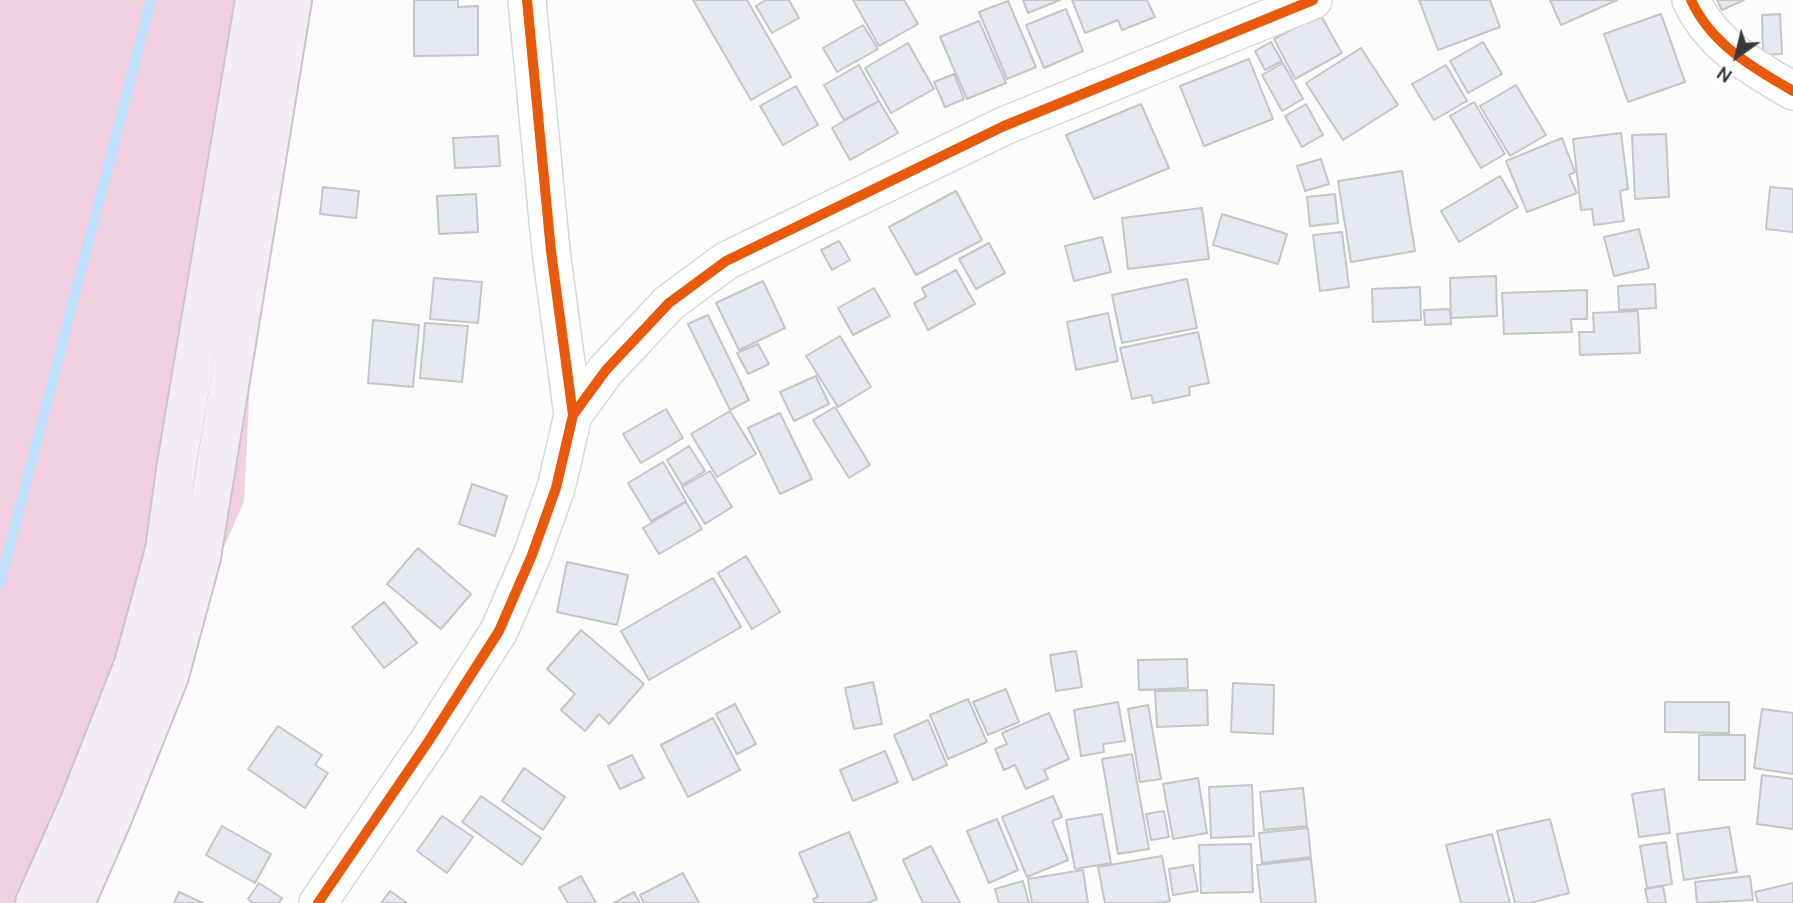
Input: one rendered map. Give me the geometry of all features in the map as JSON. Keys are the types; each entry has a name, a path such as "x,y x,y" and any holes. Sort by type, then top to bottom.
{"highway":[{"path":"35,903 79,804 134,664 165,550 255,0"},
{"path":"75,903 169,676 201,557 292,0"}],"street":[{"path":"318,903 428,742 499,631 532,555 556,488 573,415 551,251 527,0"},
{"path":"573,415 606,370 668,303 726,261 1003,126 1313,0"},
{"path":"1691,0 1699,18 1742,62 1793,91"}],"shaded area":[{"path":"0,0 260,0 266,55 244,501 69,903 0,903"}],"building":[{"path":"414,0 458,0 458,7 478,6 478,55 414,56"},
{"path":"693,0 747,0 791,77 751,100"},
{"path":"766,0 789,0 799,18 772,33 756,6"},
{"path":"853,0 904,0 918,24 879,46"},
{"path":"1023,0 1060,0 1028,13"},
{"path":"1072,0 1147,0 1155,17 1122,30 1118,20 1085,33"},
{"path":"1419,0 1490,0 1500,27 1438,50"},
{"path":"1550,0 1617,0 1561,25"},
{"path":"1717,0 1744,0 1722,10"},
{"path":"1008,1 1036,67 1007,79 979,12"},
{"path":"1066,9 1083,51 1044,68 1026,25"},
{"path":"1320,14 1342,53 1295,79 1274,39"},
{"path":"1661,14 1685,82 1628,102 1604,34"},
{"path":"1780,14 1782,54 1763,55 1762,15"},
{"path":"979,21 1006,83 967,99 940,37"},
{"path":"863,25 878,49 837,72 823,48"},
{"path":"1271,42 1282,61 1265,70 1255,51"},
{"path":"1483,42 1502,74 1468,93 1450,61"},
{"path":"908,43 934,89 891,113 865,68"},
{"path":"1361,48 1398,105 1343,140 1306,83"},
{"path":"1249,59 1273,119 1204,146 1180,86"},
{"path":"1283,63 1303,99 1282,111 1262,75"},
{"path":"859,65 879,101 844,120 824,85"},
{"path":"1446,65 1467,101 1434,120 1412,84"},
{"path":"954,74 964,99 945,107 934,82"},
{"path":"1516,85 1546,135 1510,156 1480,106"},
{"path":"796,86 818,125 783,145 760,106"},
{"path":"879,101 898,133 850,160 832,128"},
{"path":"1474,102 1505,154 1481,168 1450,116"},
{"path":"1141,104 1169,168 1094,199 1066,135"},
{"path":"1306,104 1323,135 1302,147 1285,116"},
{"path":"1621,133 1628,189 1620,191 1624,221 1594,225 1592,209 1581,210 1573,139"},
{"path":"1666,134 1669,197 1635,199 1632,135"},
{"path":"498,136 500,166 455,168 453,138"},
{"path":"1562,138 1575,172 1569,175 1577,193 1527,212 1506,161"},
{"path":"1321,159 1329,184 1305,191 1297,166"},
{"path":"1402,171 1415,251 1351,262 1338,181"},
{"path":"1500,176 1518,207 1459,242 1441,211"},
{"path":"323,187 359,191 356,218 320,214"},
{"path":"1770,187 1793,189 1793,232 1766,229"},
{"path":"956,191 982,240 916,275 889,227"},
{"path":"476,194 478,232 439,234 437,196"},
{"path":"1335,194 1338,223 1310,226 1307,197"},
{"path":"1202,208 1209,259 1128,269 1122,218"},
{"path":"1222,214 1287,234 1278,264 1213,245"},
{"path":"1639,229 1649,268 1614,276 1604,237"},
{"path":"1342,232 1349,287 1320,291 1313,235"},
{"path":"1102,237 1111,272 1074,281 1065,246"},
{"path":"839,241 850,260 832,270 821,250"},
{"path":"989,243 1005,273 976,289 959,259"},
{"path":"956,270 975,304 928,330 914,303 926,297 922,288"},
{"path":"1496,276 1497,316 1451,318 1450,278"},
{"path":"434,278 482,282 478,323 430,319"},
{"path":"1187,279 1197,328 1122,343 1112,295"},
{"path":"763,281 785,328 739,350 716,303"},
{"path":"1655,284 1656,308 1619,310 1618,286"},
{"path":"1420,287 1421,320 1373,322 1372,289"},
{"path":"874,288 890,316 853,335 838,308"},
{"path":"1587,290 1587,319 1571,319 1572,332 1504,334 1502,293"},
{"path":"1450,309 1451,324 1425,325 1424,310"},
{"path":"1638,311 1640,353 1580,355 1579,332 1594,332 1593,313"},
{"path":"1108,313 1118,361 1076,370 1067,322"},
{"path":"708,315 749,400 730,410 688,324"},
{"path":"373,320 419,325 413,387 368,383"},
{"path":"425,323 468,326 462,382 420,378"},
{"path":"1198,332 1209,383 1189,387 1190,395 1153,403 1151,395 1132,399 1120,348"},
{"path":"840,336 871,387 838,407 806,356"},
{"path":"758,344 769,364 748,374 737,353"},
{"path":"816,376 829,404 794,421 780,392"},
{"path":"835,407 870,465 849,478 813,420"},
{"path":"666,409 683,438 641,463 623,434"},
{"path":"730,411 756,454 717,477 691,434"},
{"path":"780,413 812,479 780,494 748,428"},
{"path":"689,446 705,471 682,485 667,460"},
{"path":"663,462 686,501 651,521 628,483"},
{"path":"710,471 732,507 705,524 682,487"},
{"path":"472,484 507,496 495,536 459,524"},
{"path":"686,502 702,529 659,554 643,528"},
{"path":"418,548 471,594 441,629 387,584"},
{"path":"746,556 780,612 752,629 718,573"},
{"path":"567,562 628,575 617,625 557,612"},
{"path":"713,578 741,627 649,680 621,631"},
{"path":"384,602 417,643 384,668 352,627"},
{"path":"581,630 644,684 609,724 599,714 585,731 561,710 575,694 547,669"},
{"path":"1076,651 1082,687 1056,691 1050,655"},
{"path":"1187,659 1188,688 1139,690 1138,660"},
{"path":"873,682 882,724 854,729 845,688"},
{"path":"1233,683 1274,685 1273,734 1231,732"},
{"path":"1006,689 1019,722 988,735 973,702"},
{"path":"1207,690 1208,725 1157,727 1155,691"},
{"path":"968,699 987,742 948,759 930,715"},
{"path":"1118,702 1125,741 1103,744 1104,752 1081,756 1074,710"},
{"path":"1665,702 1729,702 1729,733 1665,732"},
{"path":"735,704 756,744 737,754 716,714"},
{"path":"1148,705 1161,779 1140,782 1128,709"},
{"path":"1762,709 1793,713 1793,774 1754,768"},
{"path":"1049,713 1069,759 1044,770 1048,779 1026,789 1015,765 1004,770 995,749 1007,744 1002,733"},
{"path":"713,718 740,770 688,797 661,745"},
{"path":"928,720 947,765 913,780 894,735"},
{"path":"278,726 322,755 315,765 328,773 305,808 248,769"},
{"path":"1699,735 1745,735 1745,780 1699,780"},
{"path":"885,751 898,782 853,801 840,770"},
{"path":"1132,754 1149,849 1118,854 1102,759"},
{"path":"632,755 644,778 620,789 608,766"},
{"path":"524,768 565,797 543,830 502,801"},
{"path":"1762,775 1793,779 1793,829 1757,824"},
{"path":"1198,778 1207,833 1173,839 1163,784"},
{"path":"1252,785 1254,836 1211,838 1209,787"},
{"path":"1303,788 1307,826 1264,830 1260,792"},
{"path":"1664,789 1670,833 1639,837 1632,794"},
{"path":"481,796 541,838 522,865 462,822"},
{"path":"1053,796 1062,817 1052,821 1068,860 1027,877 1002,817"},
{"path":"1164,811 1169,837 1151,840 1146,814"},
{"path":"1102,814 1111,863 1075,869 1066,820"},
{"path":"442,816 473,837 447,873 417,851"},
{"path":"997,819 1018,870 989,883 967,831"},
{"path":"1550,819 1569,893 1530,903 1515,903 1497,831"},
{"path":"222,826 271,854 255,883 206,855"},
{"path":"1729,827 1737,872 1684,880 1677,834"},
{"path":"1308,828 1311,857 1262,863 1259,833"},
{"path":"849,832 877,899 868,903 815,903 813,899 818,897 799,853"},
{"path":"1492,834 1510,903 1461,903 1446,845"},
{"path":"1666,842 1672,884 1647,888 1640,846"},
{"path":"1251,844 1253,892 1201,893 1199,845"},
{"path":"931,846 960,903 923,903 903,860"},
{"path":"1162,856 1170,901 1105,903 1098,867"},
{"path":"1311,859 1316,903 1261,903 1257,865"},
{"path":"1193,865 1198,891 1173,895 1169,869"},
{"path":"1083,870 1088,903 1032,903 1028,879"},
{"path":"683,873 699,903 644,903 640,895"},
{"path":"581,876 596,903 568,903 559,888"},
{"path":"1750,876 1753,900 1697,903 1695,882"},
{"path":"1023,881 1029,903 999,903 995,889"},
{"path":"259,883 282,898 279,903 253,903 248,899"},
{"path":"1793,883 1793,903 1758,903 1755,892"},
{"path":"1663,886 1666,903 1648,903 1645,889"},
{"path":"390,891 407,903 381,903"},
{"path":"179,892 203,903 174,903"},
{"path":"634,892 640,903 614,903"}],"waterway":[{"path":"0,584 151,0"}],"cycle path":[{"path":"318,903 428,742 499,631 532,555 556,488 573,415 551,251 527,0"},
{"path":"573,415 606,370 669,303 726,261 1004,126 1313,0"},
{"path":"1691,0 1710,30 1734,53 1793,91"}]}
